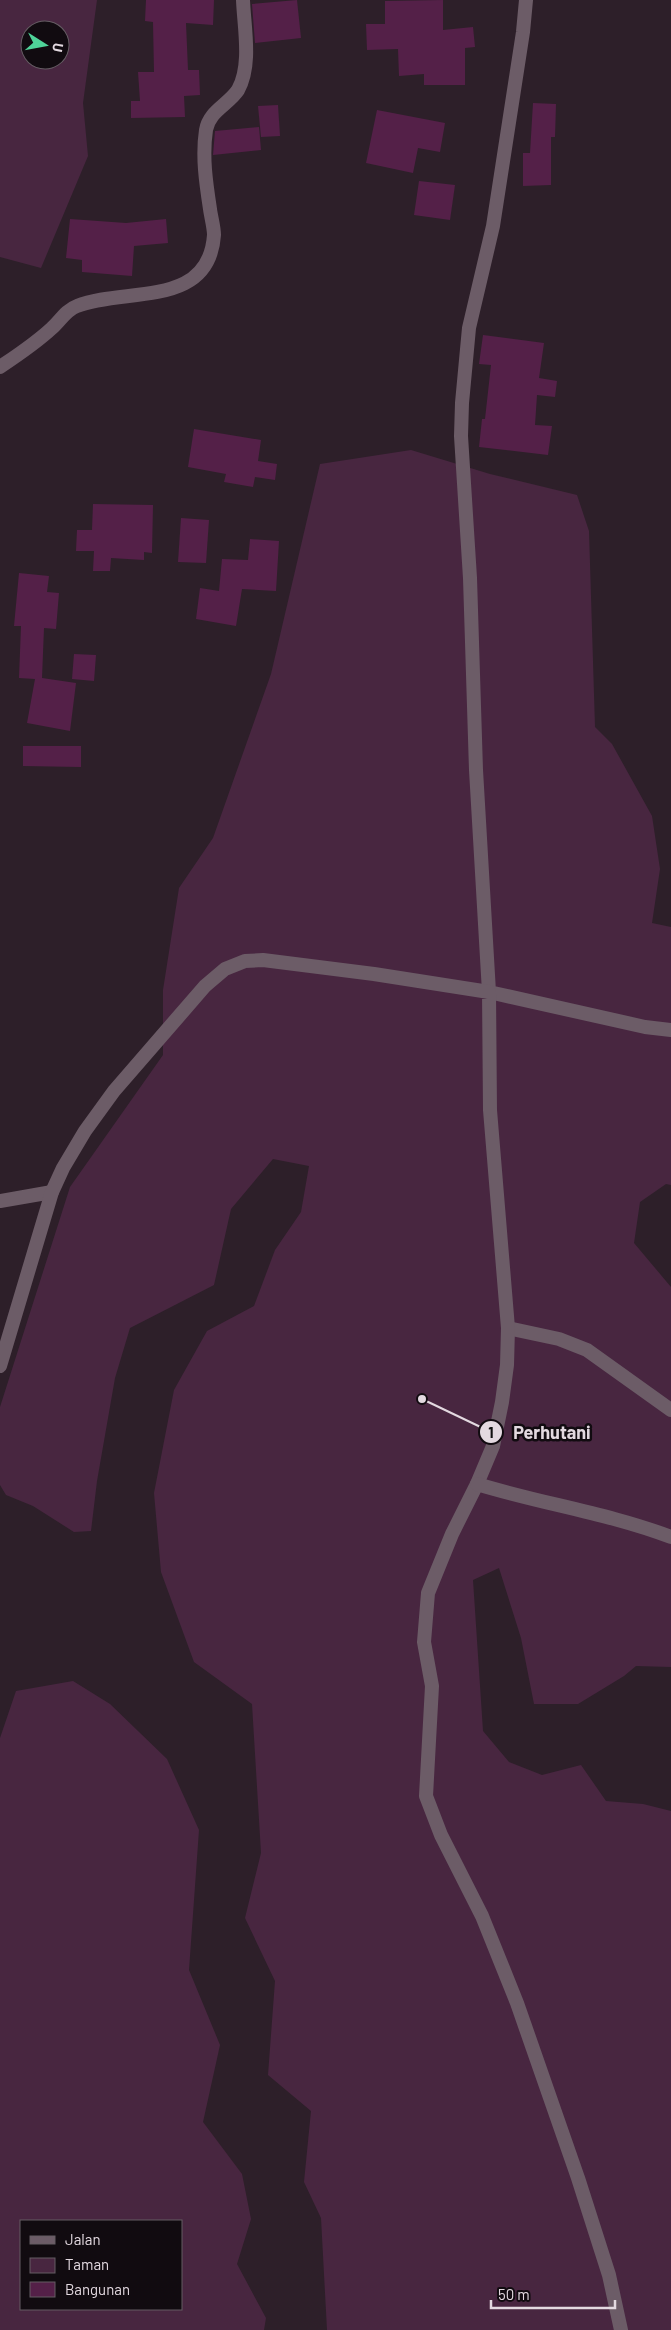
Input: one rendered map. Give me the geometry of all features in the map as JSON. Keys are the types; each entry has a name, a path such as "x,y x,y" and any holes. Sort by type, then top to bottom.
{"street":[{"path":"0,367 28,348 77,306 117,297 174,290 195,278 207,262 214,235 204,163 204,137 207,121 238,90 244,75 246,51 243,0"},
{"path":"526,0 522,42 493,226 469,328 462,403 476,770 489,992 490,1110 508,1328 502,1402 493,1446 477,1484 452,1534 428,1593 424,1642 432,1686 426,1796 441,1835 482,1916 518,2003 604,2257 621,2330"},
{"path":"0,1366 52,1192 63,1168 114,1091 205,986 225,969 244,961 263,960 489,992 645,1027 671,1030"},
{"path":"0,1201 52,1192"},
{"path":"508,1328 559,1339 588,1350 671,1410"},
{"path":"477,1484 534,1501 637,1524 671,1537"}],"green space":[{"path":"0,0 97,0 83,103 88,156 41,268 0,257"},
{"path":"411,450 490,474 577,495 589,531 595,727 612,744 652,816 660,869 652,923 671,927 671,1185 666,1184 640,1202 634,1243 671,1287 671,1667 636,1666 624,1676 578,1704 534,1704 521,1638 499,1568 473,1580 483,1731 509,1762 542,1775 581,1765 606,1801 643,1804 671,1811 671,2330 327,2330 321,2218 304,2182 311,2111 268,2075 275,1981 245,1918 261,1853 252,1704 194,1662 161,1572 154,1493 174,1390 207,1331 254,1306 275,1250 301,1212 309,1166 273,1159 231,1209 214,1285 130,1328 115,1378 97,1481 91,1531 74,1532 33,1506 6,1495 0,1485 0,1407 70,1187 163,1055 163,990 179,888 213,838 271,674 320,464"},
{"path":"73,1681 110,1704 167,1759 199,1830 189,1970 220,2045 203,2122 242,2174 251,2219 237,2264 266,2318 264,2330 0,2330 0,1738 16,1691"}],"building":[{"path":"146,0 214,0 213,25 186,23 188,70 199,70 200,95 184,96 185,117 131,118 131,101 140,101 138,72 154,72 153,22 145,21"},
{"path":"297,0 301,38 255,43 252,4"},
{"path":"443,0 443,30 473,27 475,47 465,48 465,85 424,85 424,74 399,76 398,49 367,50 366,24 385,24 385,1"},
{"path":"533,103 556,104 555,137 551,137 551,185 523,186 523,153 530,153"},
{"path":"278,105 280,136 261,137 258,106"},
{"path":"377,110 445,123 440,152 418,148 413,173 366,163"},
{"path":"259,127 261,150 213,155 215,131"},
{"path":"419,181 455,185 450,220 414,215"},
{"path":"70,219 126,223 166,219 168,243 134,246 132,276 82,272 82,260 66,258"},
{"path":"483,335 544,343 539,378 557,381 555,397 537,395 535,425 552,426 548,455 479,447 482,419 485,419 491,365 479,364"},
{"path":"194,429 261,440 258,461 277,464 275,480 255,477 253,487 224,482 226,474 188,467"},
{"path":"93,504 153,505 152,553 144,552 144,560 111,558 110,571 93,571 94,551 76,551 77,530 92,530"},
{"path":"181,518 209,520 206,563 178,562"},
{"path":"250,539 279,541 276,591 242,589 236,626 196,619 200,588 219,591 222,559 248,560"},
{"path":"19,573 49,576 47,592 59,593 56,629 44,628 42,678 76,683 70,731 27,723 35,679 19,678 21,626 14,626"},
{"path":"74,654 96,655 94,681 72,679"},
{"path":"23,746 81,746 81,767 23,766"}],"place":[{"name":"Perhutani","path":"422,1399"}]}
